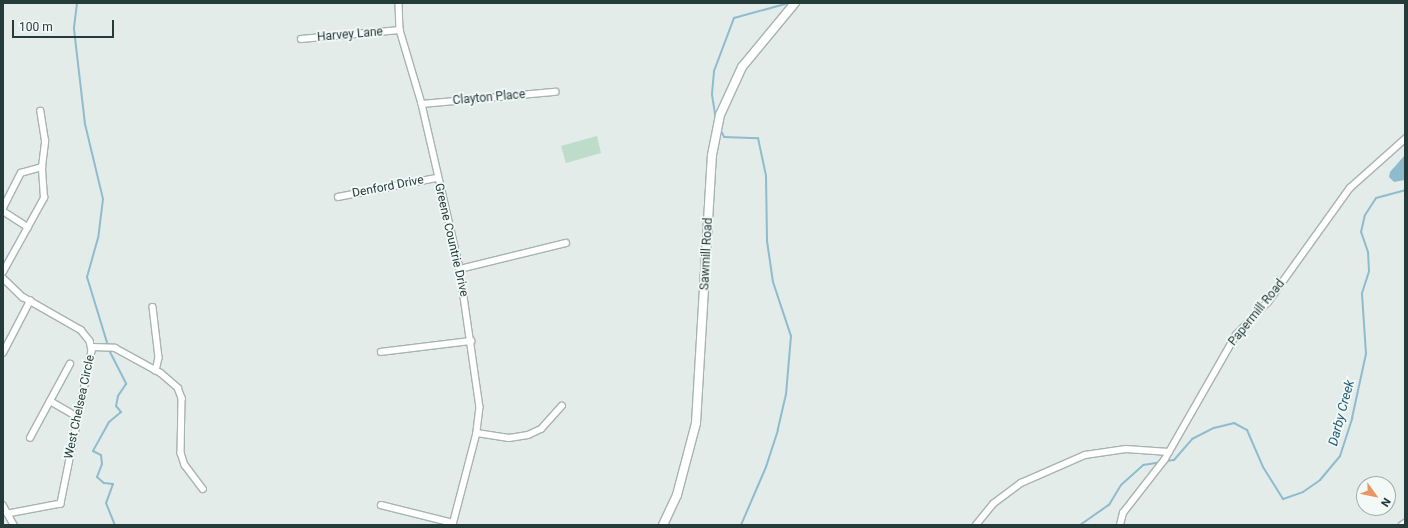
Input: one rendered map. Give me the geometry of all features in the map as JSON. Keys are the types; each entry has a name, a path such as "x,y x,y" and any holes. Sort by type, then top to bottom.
{"street":[{"name":"Greene Countrie Drive","path":"399,3 400,30 422,104 460,269 480,407 477,433 453,524"},
{"name":"Sawmill Road","path":"663,525 677,495 696,424 712,155 720,115 742,67 795,3"},
{"name":"Harvey Lane","path":"301,39 400,30"},
{"name":"Clayton Place","path":"422,104 555,92"},
{"path":"3,272 44,198 42,166 45,142 40,111"},
{"name":"Papermill Road","path":"1120,525 1123,513 1150,481 1165,459 1236,335 1268,302 1350,188 1405,139"},
{"path":"28,227 3,210 21,173 42,166"},
{"name":"Denford Drive","path":"338,197 438,178"},
{"path":"460,269 566,243"},
{"name":"West Chelsea Circle","path":"3,278 18,294 76,326 88,337 92,347 92,358 78,417 61,504 8,514"},
{"path":"3,353 30,301"},
{"path":"153,307 160,358 156,371"},
{"path":"381,352 471,340"},
{"path":"92,347 115,348 174,383 180,393 181,453 185,465 203,490"},
{"path":"30,438 70,364"},
{"path":"50,401 78,417"},
{"path":"477,433 509,438 528,435 541,429 562,406"},
{"path":"976,525 993,504 1022,483 1085,455 1126,449 1169,452"},
{"path":"3,505 14,525"},
{"path":"381,505 453,524"}],"green space":[{"path":"597,136 601,153 566,163 561,146"}],"water":[{"path":"1405,155 1405,180 1394,182 1389,177 1390,172"}],"waterway":[{"path":"77,3 74,29 85,124 103,199 98,238 87,277 110,352 126,384 118,396 116,406 121,412 109,422 93,451 101,455 102,464 97,477 104,483 113,484 106,503 115,525"},
{"path":"716,120 712,94 714,71 734,18 789,3"},
{"path":"720,129 724,137 758,138 766,176 767,241 773,282 791,336 786,394 778,430 766,467 741,525"},
{"name":"Darby Creek","path":"1166,461 1174,460 1192,439 1214,428 1234,423 1247,430 1263,467 1283,499 1303,492 1320,480 1340,456 1352,418 1366,354 1362,293 1369,271 1368,252 1361,232 1365,215 1376,198 1405,190"},
{"name":"Darby Creek","path":"1080,525 1109,505 1121,485 1143,465 1161,462"}]}
